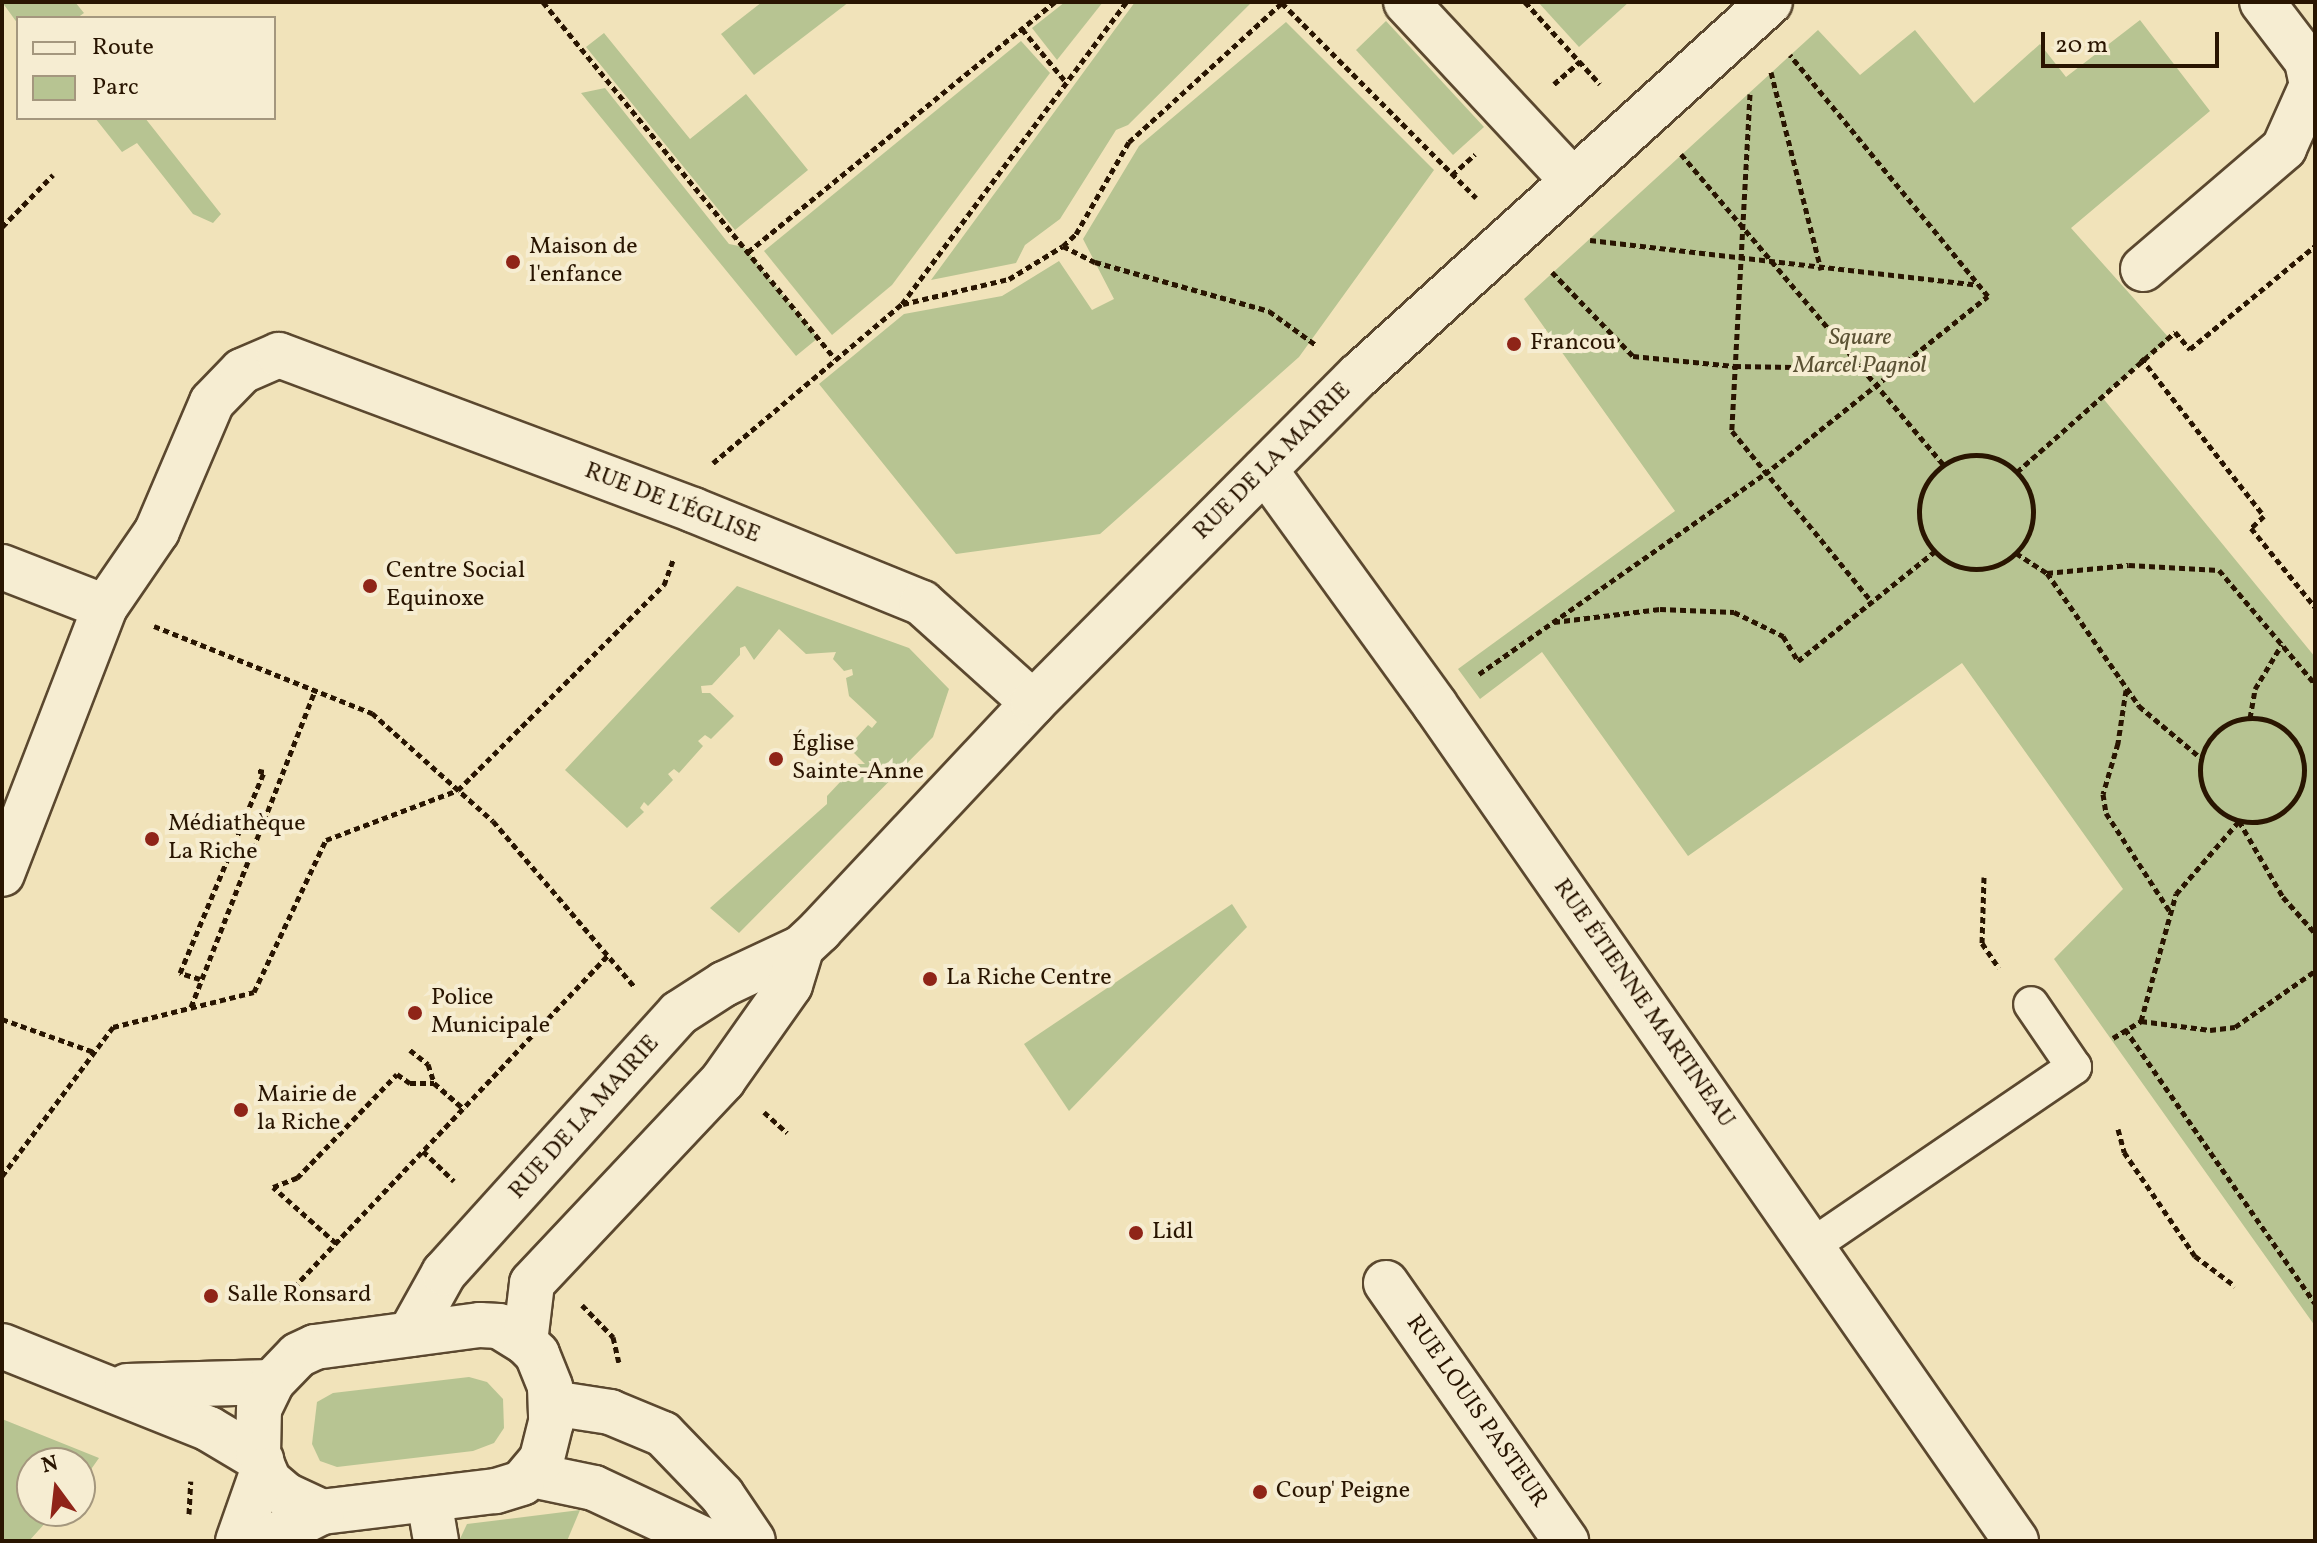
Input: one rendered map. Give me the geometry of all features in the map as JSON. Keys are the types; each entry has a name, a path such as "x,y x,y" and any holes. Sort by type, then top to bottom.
{"street":[{"path":"1406,2 1570,178"},
{"path":"2143,269 2284,148 2312,85 2311,58 2262,2"},
{"name":"RUE DE LA MAIRIE","path":"410,1334 444,1273 666,1027 724,984 801,948 1033,703 1359,375 1570,178 1763,7"},
{"name":"RUE DE L'ÉGLISE","path":"105,607 157,531 212,402 242,371 279,355 693,510 922,603 1033,703"},
{"name":"RUE ÉTIENNE MARTINEAU","path":"1265,470 1435,705 2016,1541"},
{"path":"2,567 105,607 2,874"},
{"name":"RUE DE LA MAIRIE","path":"525,1342 532,1283 723,1080 790,985 801,948"},
{"name":"RUE LOUIS PASTEUR","path":"1386,1283 1566,1541"},
{"path":"499,1326 525,1342 545,1369 552,1403 547,1441 532,1475 508,1489 433,1520 322,1512 277,1490 262,1465 256,1431 262,1397 298,1355 315,1347 499,1326"},
{"path":"2,1346 209,1429 262,1465"},
{"path":"103,1386 272,1382"},
{"path":"552,1403 610,1412 663,1434 722,1495 753,1541"},
{"path":"238,1541 262,1465"},
{"path":"532,1475 594,1488 707,1541"},
{"path":"264,1541 322,1512"}],"lane":[{"path":"1813,1245 2074,1067 2031,1004"}],"path":[{"path":"543,2 835,359"},
{"path":"748,252 1055,2"},
{"path":"2,1176 113,1027 254,992 326,840 458,790 664,585 707,468 902,304 1126,2"},
{"path":"902,304 1009,279 1063,246 1076,234 1129,142 1283,2 1440,165 1513,231 1633,356 1735,366 1862,368"},
{"path":"1525,2 1741,223 1944,465"},
{"path":"1763,7 1741,223 1732,431 1872,602"},
{"path":"1763,7 1821,270"},
{"path":"1435,705 1765,474 1988,296 1763,7"},
{"path":"1022,29 1066,82"},
{"path":"2,227 53,175"},
{"path":"1513,231 1772,260 1821,270 1978,285"},
{"path":"1063,246 1095,262 1269,311 1359,375"},
{"path":"2017,472 2141,358 2175,332 2190,349 2315,246"},
{"path":"2141,358 2264,516 2251,528 2315,607"},
{"path":"1968,455 1986,456 2017,472 2033,503 2027,538 2016,553 1984,569 1957,566 1934,552 1919,520 1919,501 1925,484 1944,465 1968,455"},
{"path":"1553,622 1660,609 1734,612 1783,636 1798,661 1934,552"},
{"path":"2016,553 2047,573 2126,689 2201,758"},
{"path":"2047,573 2129,565 2208,566 2219,570 2315,684"},
{"path":"105,607 372,713 493,821 609,954 666,1027"},
{"path":"2250,718 2255,689 2282,644"},
{"path":"2126,689 2121,732 2103,794 2106,813 2170,911"},
{"path":"191,1008 315,691"},
{"path":"2141,1021 2170,911 2195,868 2239,821 2264,820 2288,808 2304,776 2303,758 2284,728 2250,718 2218,730 2201,758 2203,790 2212,804 2239,821 2283,897 2315,933"},
{"path":"200,979 180,973 264,772 256,770"},
{"path":"1984,877 1982,943 2018,996 2031,1004"},
{"path":"273,1310 609,954"},
{"path":"2074,1067 2125,1029 2141,1021 2210,1030 2235,1027 2315,971"},
{"path":"2,1019 94,1052"},
{"path":"2125,1029 2315,1303"},
{"path":"410,1050 428,1064 434,1083 464,1109"},
{"path":"336,1243 273,1187 297,1178 397,1074 410,1083 434,1083"},
{"path":"723,1080 787,1133"},
{"path":"2118,1129 2124,1152 2195,1256 2235,1286"},
{"path":"190,1517 186,1504 192,1475 209,1429"}],"green space":[{"path":"2,2 75,2 84,13 80,16 16,16 16,21"},
{"path":"762,2 849,2 754,75 721,34"},
{"path":"1065,2 1103,2 1057,60 1032,28"},
{"path":"1135,2 1252,2 1128,125 1116,130 1060,219 1025,245 1016,263 931,280"},
{"path":"1538,2 1629,2 1579,47"},
{"name":"Square Marcel Pagnol","path":"2140,20 2210,111 2071,228 2170,339 2102,397 2315,657 2315,1326 2054,959 2123,889 1962,663 1688,856 1542,652 1480,699 1458,669 1675,511 1524,299 1818,30 1860,75 1915,30 1974,103 2040,44 2066,77"},
{"path":"1386,21 1484,127 1453,155 1356,50"},
{"path":"1286,22 1434,170 1299,357 1100,534 956,554 819,384 904,314 1002,296 1059,261 1092,310 1114,299 1083,239 1139,146"},
{"path":"604,33 690,139 746,94 808,170 735,230 586,47"},
{"path":"1021,41 1050,73 892,285 832,335 764,251"},
{"path":"605,88 729,244 744,247 818,338 796,356 581,93"},
{"path":"97,120 147,120 221,214 213,223 193,214 137,143 122,152"},
{"path":"737,586 909,648 949,689 933,737 739,933 710,908 827,804 827,796 857,764 865,764 848,747 868,725 872,728 877,722 849,696 846,678 853,675 852,669 844,671 833,659 836,652 806,654 779,629 754,660 745,646 740,648 740,655 712,685 701,686 702,693 710,693 734,716 711,739 705,735 698,741 703,746 679,773 674,769 668,774 673,780 648,806 644,802 640,808 644,812 627,828 565,770"},
{"path":"1232,904 1247,927 1069,1111 1024,1044"},
{"path":"469,1377 487,1382 503,1399 504,1428 494,1443 473,1451 337,1467 320,1461 312,1444 317,1402 333,1393"},
{"path":"2,1419 72,1447 16,1447 16,1527 42,1527 29,1541 2,1541"},
{"path":"580,1510 567,1541 459,1541 467,1524"}],"place":[{"name":"Maison de l'enfance","path":"513,262"},
{"name":"Francou","path":"1514,344"},
{"name":"Centre Social Equinoxe","path":"370,586"},
{"name":"Église Sainte-Anne","path":"776,759"},
{"name":"Médiathèque La Riche","path":"152,839"},
{"name":"La Riche Centre","path":"930,979"},
{"name":"Police Municipale","path":"415,1013"},
{"name":"Mairie de la Riche","path":"241,1110"},
{"name":"Lidl","path":"1136,1233"},
{"name":"Salle Ronsard","path":"211,1296"},
{"name":"Coup' Peigne","path":"1260,1492"}]}
